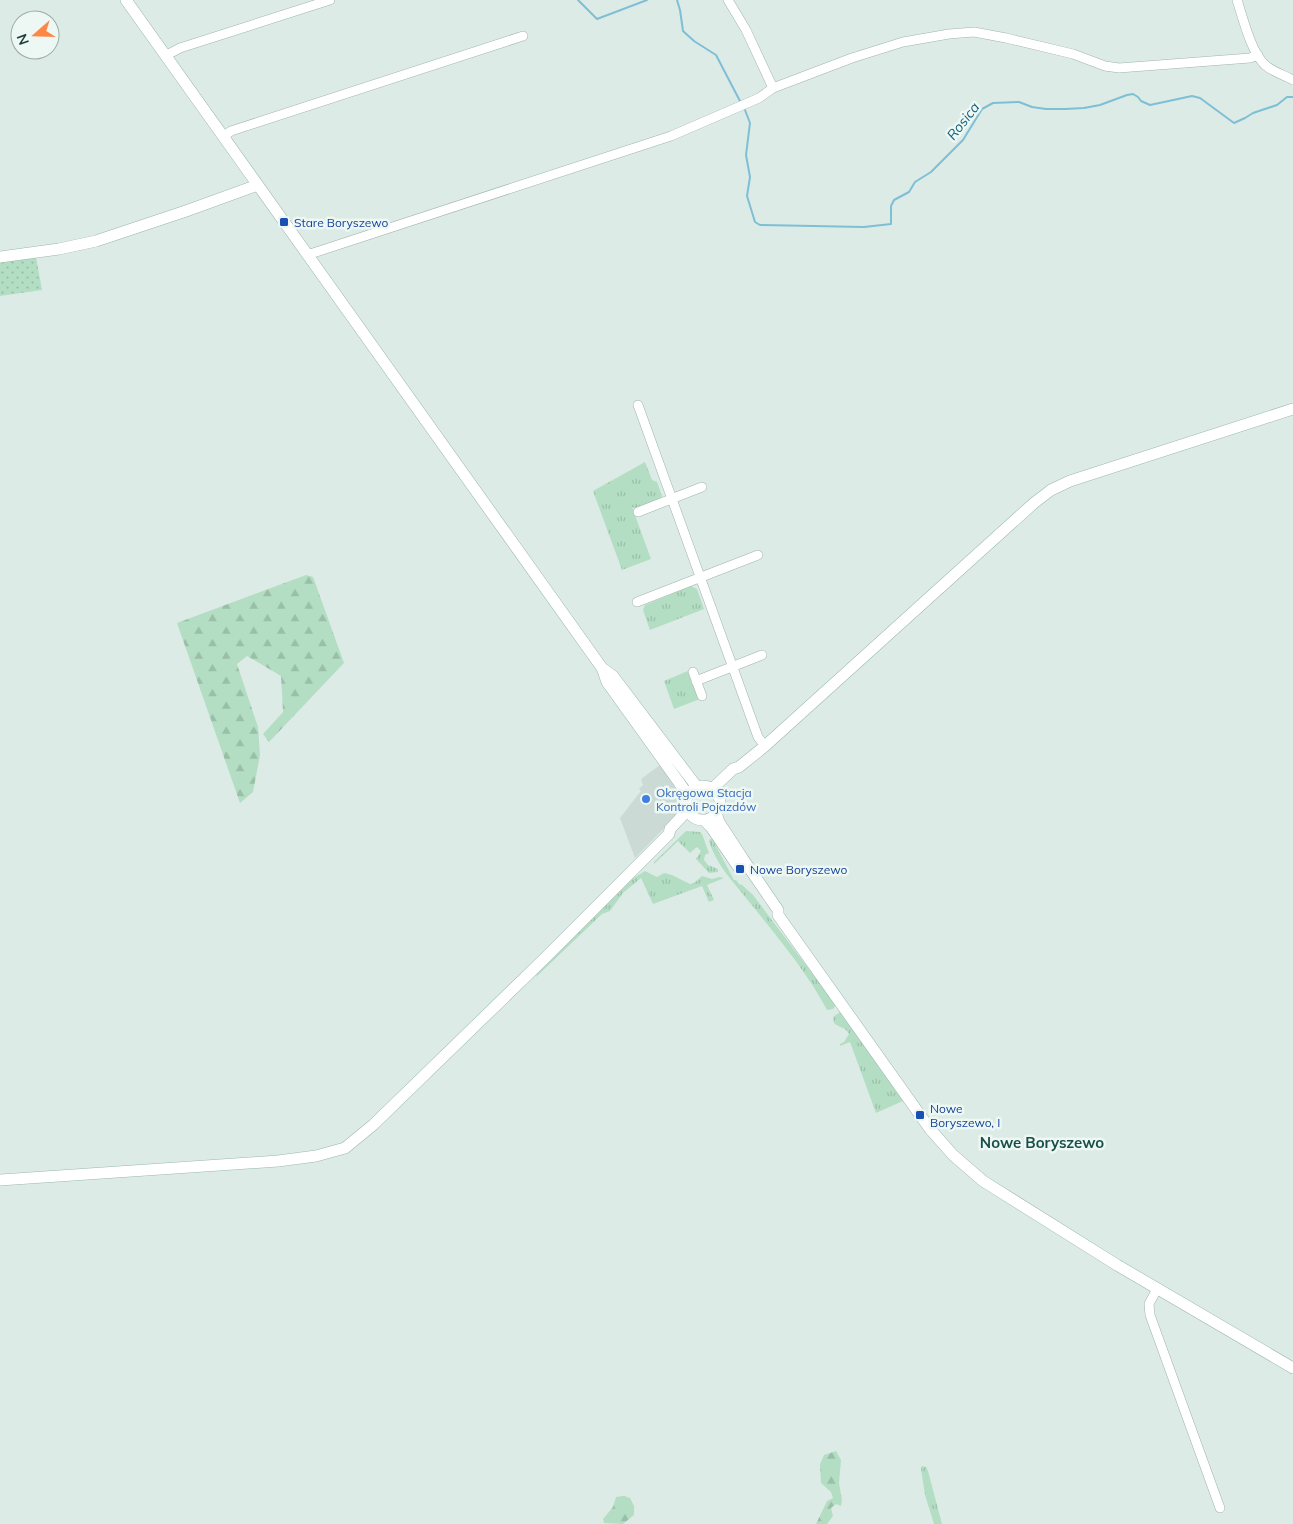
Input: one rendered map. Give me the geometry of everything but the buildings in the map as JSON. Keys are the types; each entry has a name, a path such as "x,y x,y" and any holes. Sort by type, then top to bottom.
{"main road":[{"path":"126,0 602,668 607,682 688,795"},
{"path":"0,257 59,249 96,240 258,185"},
{"path":"689,778 709,781 736,768 765,746 1036,501 1053,489 1070,481 1293,409"},
{"path":"602,668 613,676 697,787"},
{"path":"714,792 736,773 736,768"},
{"path":"0,1180 278,1161 316,1156 345,1148 399,1100 538,965 669,834 670,829 696,816 713,817 720,803 714,792 704,786 697,787 688,795 686,804 696,816 712,827 772,912 778,915 930,1129 953,1155 983,1181 1157,1289 1293,1368"},
{"path":"716,813 719,822 778,910 778,915"}],"street":[{"path":"166,56 180,48 330,0"},
{"path":"728,0 746,30 773,88"},
{"path":"1237,0 1258,55 1267,66 1293,80"},
{"path":"307,255 671,136 759,98 773,88 884,47 949,34 974,32 1073,54 1105,66 1119,68 1250,58 1258,55"},
{"path":"224,136 231,131 522,36"},
{"path":"638,405 758,737 765,746"},
{"path":"638,512 702,487"},
{"path":"637,602 758,555"},
{"path":"696,681 762,655"},
{"path":"693,672 702,696"},
{"path":"1157,1289 1149,1304 1150,1315 1220,1508"}],"shaded area":[{"path":"660,765 674,786 678,796 678,808 675,817 635,858 620,818 641,791 639,789 643,785 641,779"}],"green space":[{"path":"36,257 42,290 0,296 0,262"},
{"path":"645,462 652,480 657,482 662,496 660,500 637,509 632,507 651,559 622,570 593,491"},
{"path":"306,575 313,577 344,663 269,742 263,734 283,712 281,676 247,656 237,664 258,727 260,755 253,792 240,803 177,623"},
{"path":"691,586 697,589 704,609 650,630 643,610 645,605"},
{"path":"690,670 700,699 674,709 664,681"},
{"path":"686,831 700,832 702,834 709,853 705,855 704,860 708,865 718,869 718,872 709,873 696,859 701,851 697,847 690,853 678,841 654,864"},
{"path":"710,839 715,844 734,880 753,895 836,1005 833,1009 827,1010 792,956 727,874 712,850"},
{"path":"645,871 657,877 664,873 672,875 690,884 702,876 712,879 724,878 707,885 714,900 709,902 702,886 653,904 641,878 623,893 610,911 602,914 536,977 632,879"},
{"path":"842,1012 905,1100 876,1113 850,1042 840,1046 849,1034 834,1023 833,1017"},
{"path":"836,1451 841,1460 839,1483 842,1500 841,1506 836,1504 831,1508 833,1516 827,1524 816,1524 827,1501 833,1498 831,1492 821,1483 820,1464 824,1455"},
{"path":"922,1466 926,1467 928,1471 942,1524 934,1524 925,1495"},
{"path":"624,1496 630,1498 634,1506 634,1515 623,1524 604,1523 603,1519 613,1507 616,1497"}],"waterway":[{"name":"Rosica","path":"578,0 597,19 647,0"},
{"name":"Rosica","path":"677,0 683,31 694,41 716,55 741,103"},
{"name":"Rosica","path":"745,110 750,123 746,155 750,177 747,196 755,222 760,225 864,227 891,224 891,206 894,200 909,192 915,182 931,172 963,140 982,109 993,103 1019,102 1032,107 1065,109 1100,105 1133,94 1141,101 1150,105 1192,96 1200,98 1234,123 1253,113 1277,105 1287,97 1293,97"}],"place":[{"name":"Stare Boryszewo","path":"284,222"},
{"name":"Okręgowa Stacja Kontroli Pojazdów","path":"646,799"},
{"name":"Nowe Boryszewo","path":"740,869"},
{"name":"Nowe Boryszewo, I","path":"920,1115"}],"district":[{"name":"Nowe Boryszewo","path":"1042,1142"}]}
